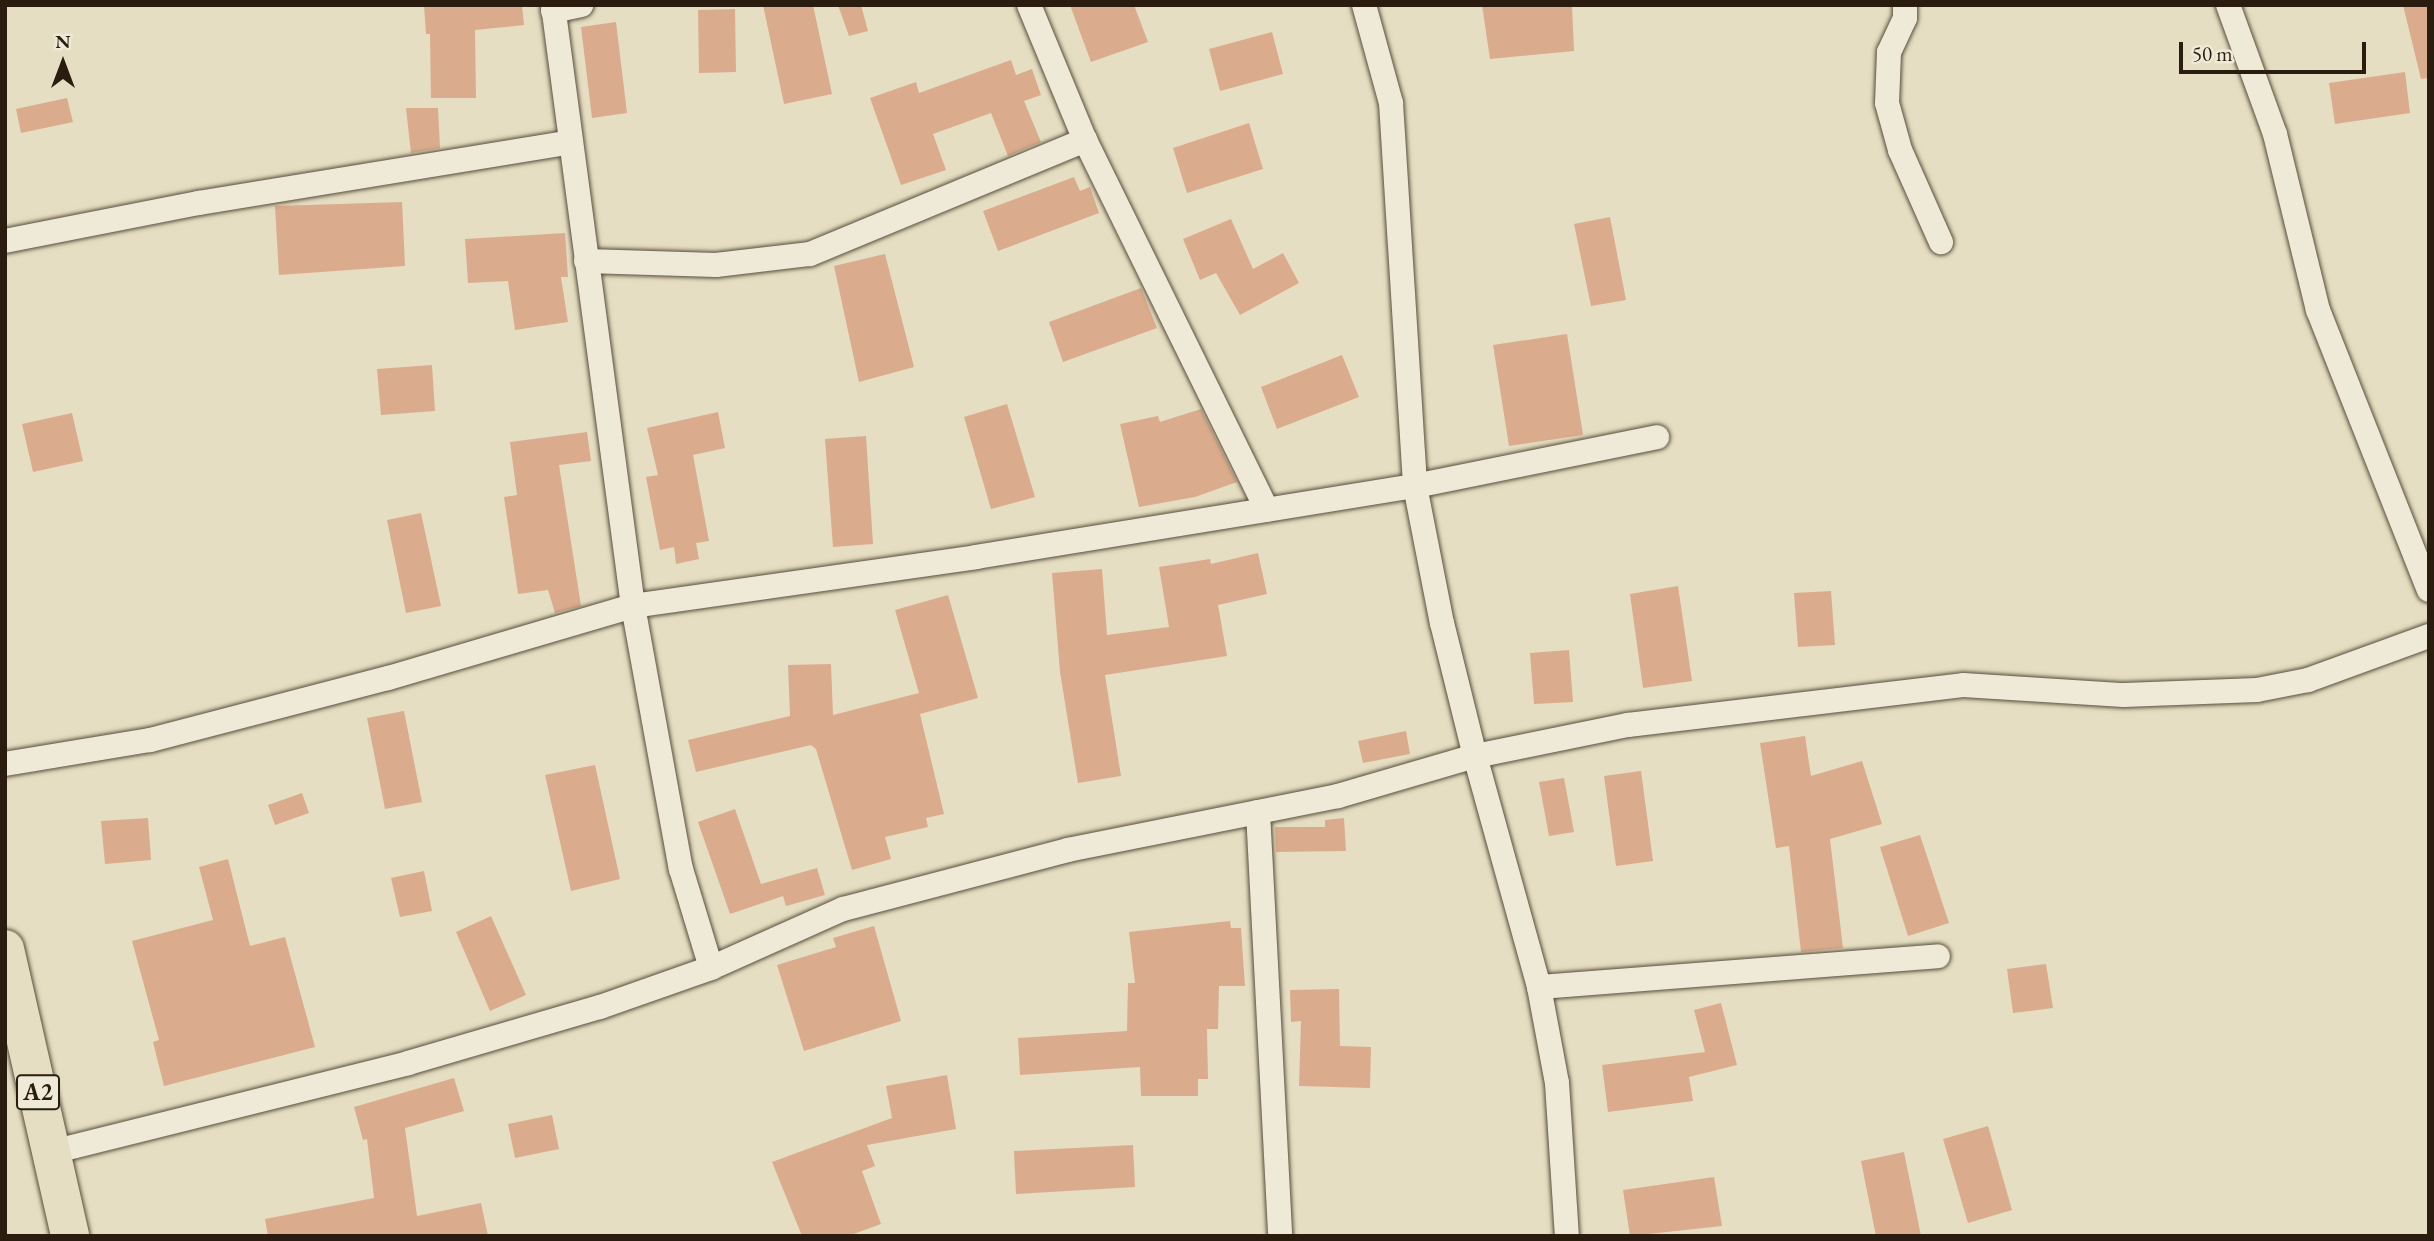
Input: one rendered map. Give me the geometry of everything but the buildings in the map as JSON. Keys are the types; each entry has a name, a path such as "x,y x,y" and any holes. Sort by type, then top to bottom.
{"highway":[{"name":"A2","path":"5,949 70,1236"}],"street":[{"path":"580,5 553,8 569,142 633,606 681,869 711,968"},
{"path":"1029,5 1085,140 1267,510"},
{"path":"1364,5 1391,103 1415,486 1442,623 1475,756 1539,988 1557,1083 1567,1236"},
{"path":"1905,5 1905,18 1889,52 1887,103 1900,150 1941,242"},
{"path":"2228,5 2275,134 2318,310 2429,590"},
{"path":"586,261 716,265 810,254 1085,140"},
{"path":"5,242 198,203 569,142"},
{"path":"5,764 150,740 388,678 633,606 1415,486 1657,437"},
{"path":"52,1153 408,1063 600,1007 711,968 843,909 1068,850 1338,796 1475,756 1628,725 1963,685 2124,695 2256,690 2308,680 2429,636"},
{"path":"1258,812 1280,1236"},
{"path":"1539,988 1937,956"}]}
